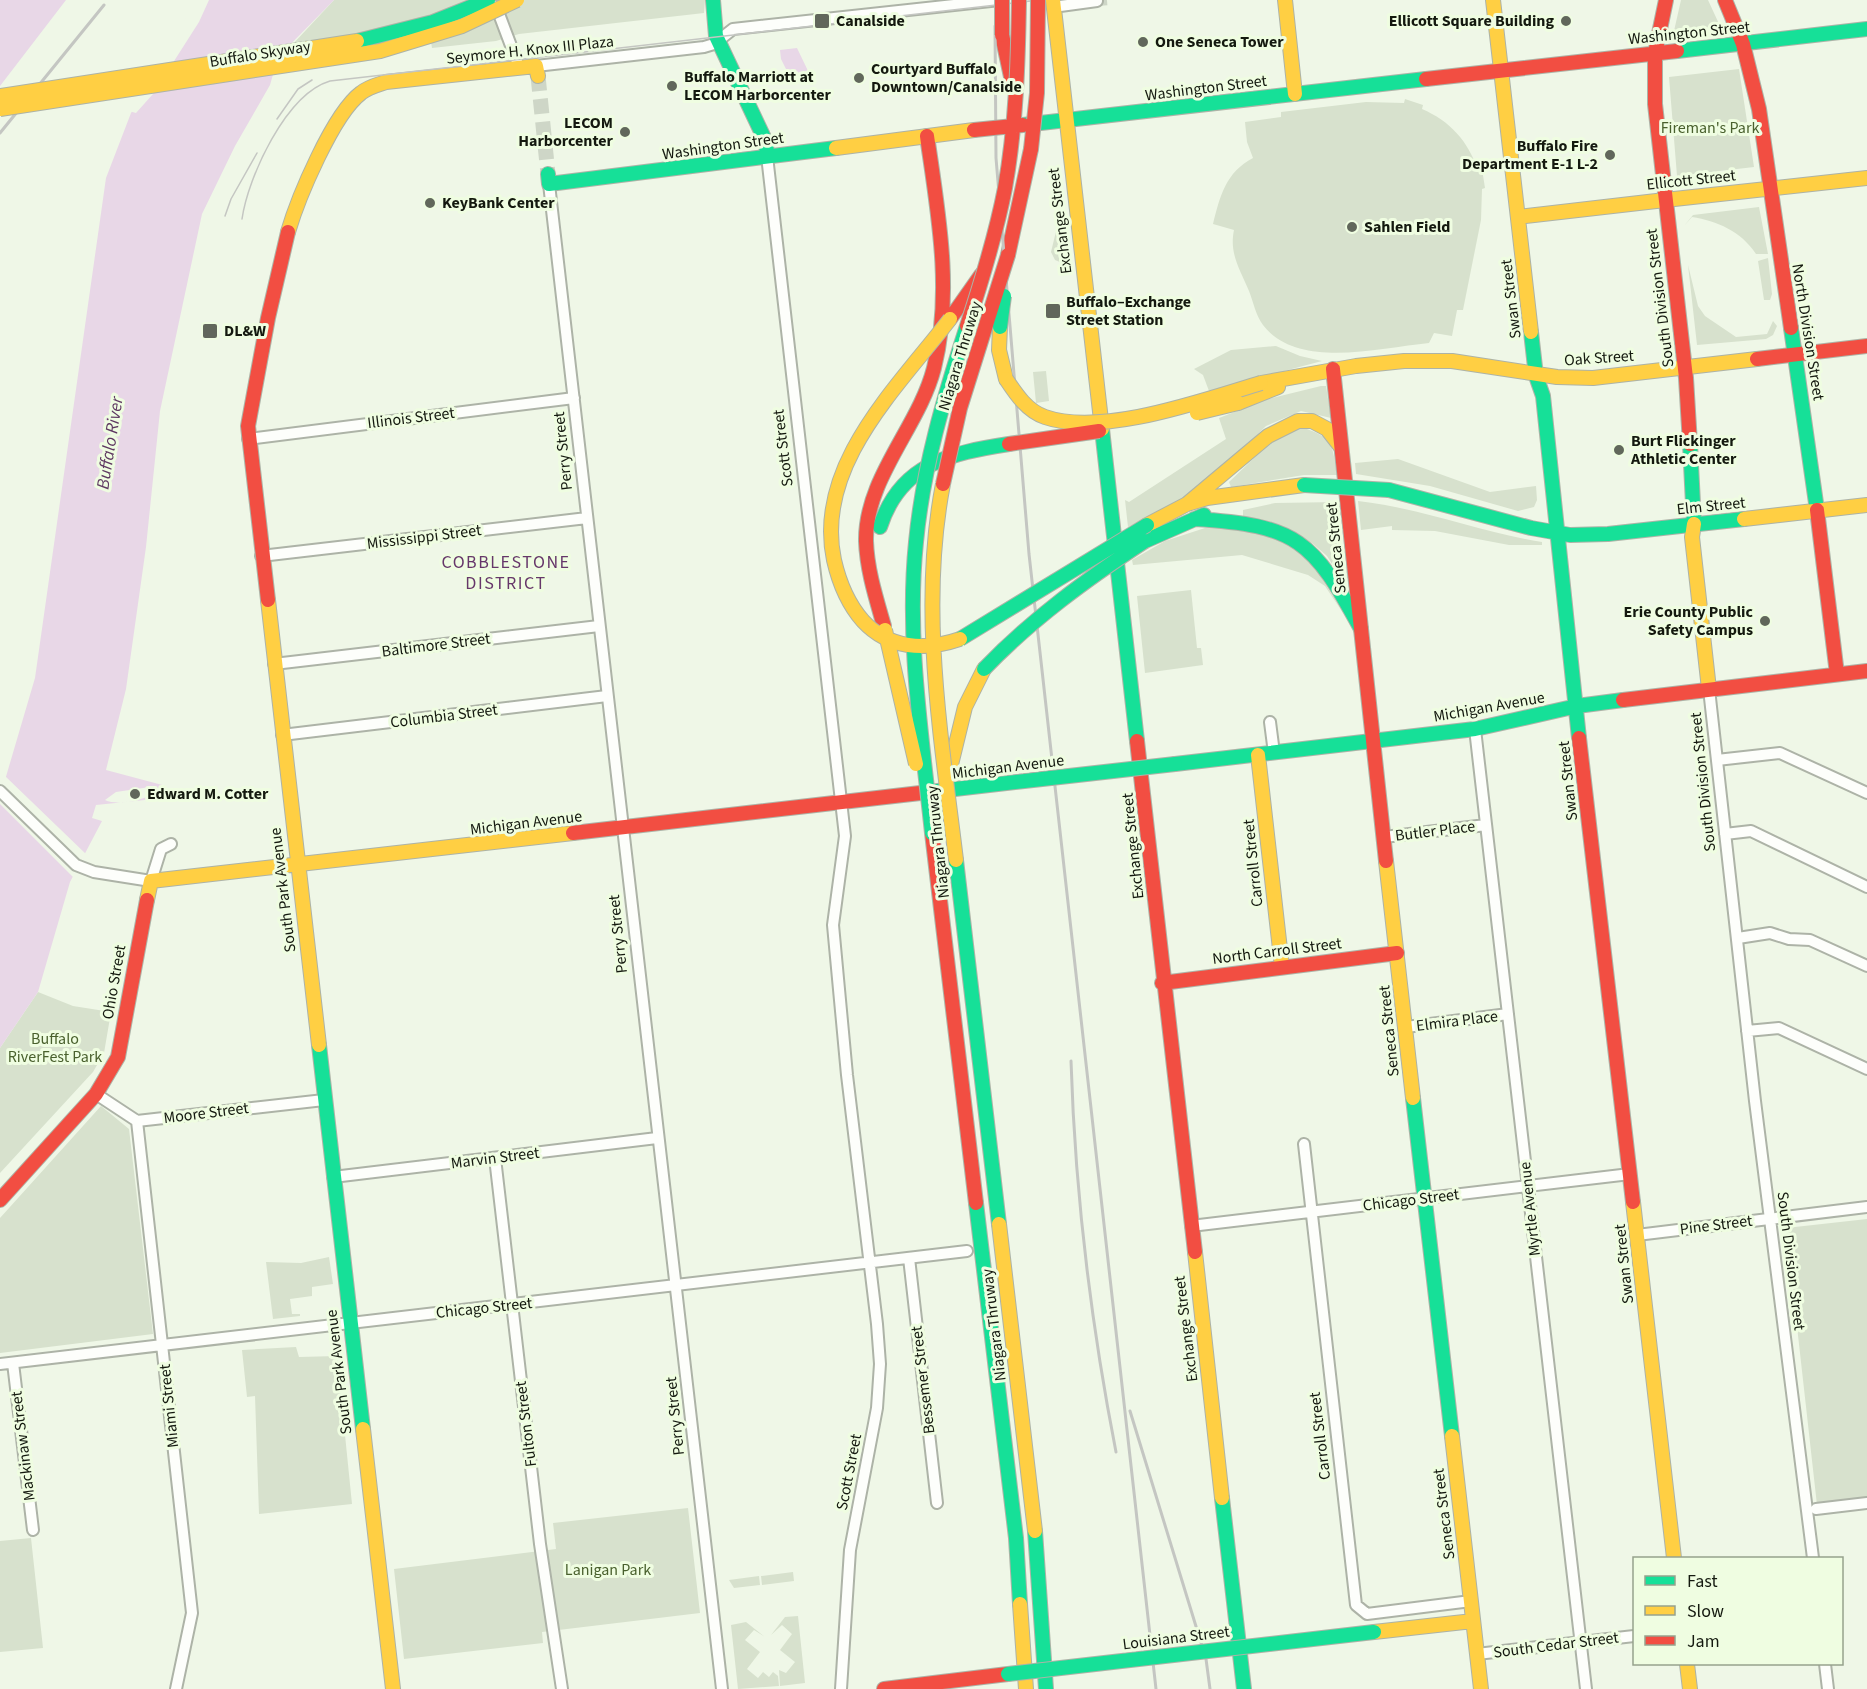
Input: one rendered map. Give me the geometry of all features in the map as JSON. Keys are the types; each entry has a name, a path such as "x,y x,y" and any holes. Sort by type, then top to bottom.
{"main road":[{"name":"Buffalo Skyway","path":"0,96 362,40 432,22 488,0"},
{"name":"Buffalo Skyway","path":"0,109 380,51 462,26 517,0"},
{"name":"Scott Street","path":"713,0 714,25 766,142 767,156"},
{"path":"1001,0 1002,35 1016,101"},
{"name":"Niagara Thruway","path":"1019,0 1016,101 1009,167 982,274 935,431 916,530 913,639 932,833 1016,1538 1026,1689"},
{"name":"Niagara Thruway","path":"1038,0 1037,93 1031,149 1008,255 955,431 937,521 932,616 948,782 1036,1536 1046,1689"},
{"path":"1285,0 1295,94"},
{"name":"Swan Street","path":"1493,0 1536,376 1543,396 1674,1557"},
{"name":"South Division Street","path":"1665,0 1655,53 1655,104 1685,367 1694,524 1692,537 1709,688"},
{"name":"North Division Street","path":"1725,0 1743,44 1759,109 1796,354 1837,674"},
{"name":"Exchange Street","path":"1050,2 1066,121 1145,805 1162,983 1244,1689"},
{"name":"Washington Street","path":"549,179 1867,29"},
{"name":"Seymore H. Knox III Plaza","path":"351,103 360,93 378,84 519,67 537,71"},
{"name":"South Park Avenue","path":"351,103 306,182 295,210 260,357 248,439 393,1689"},
{"path":"927,136 945,284 941,327 928,385 875,498 867,529 868,559 932,833"},
{"name":"Ellicott Street","path":"1518,217 1867,178"},
{"path":"1008,255 1000,327 1002,364 1006,379 1017,396 1038,413 1062,421 1117,418 1170,408 1261,383 1311,374"},
{"path":"982,274 922,357 872,420 843,466 832,502 833,560 850,604 862,620 885,638 925,648 947,645 972,633 1147,525 1187,504 1226,474 1267,435 1285,424 1312,422 1330,432 1341,447"},
{"name":"Oak Street","path":"1311,374 1333,369 1419,360 1464,363 1536,376 1593,378 1867,346"},
{"name":"Seneca Street","path":"1333,369 1372,742 1481,1689"},
{"path":"884,626 878,575 881,522 889,499 913,474 948,456 975,448 1137,425 1238,403 1311,374"},
{"name":"Elm Street","path":"1270,490 1333,484 1389,490 1437,501 1509,523 1570,535 1608,534 1867,504"},
{"path":"1187,504 1218,496 1270,490"},
{"path":"948,782 959,720 974,684 1002,649 1077,588 1146,542 1194,519 1270,490"},
{"path":"1194,519 1260,524 1295,539 1312,551 1331,574 1361,628"},
{"name":"Michigan Avenue","path":"151,881 1372,742 1474,729 1577,706 1709,688 1867,671"},
{"name":"Carroll Street","path":"1258,755 1282,967"},
{"name":"Ohio Street","path":"0,1200 96,1094 118,1057 151,881"},
{"name":"North Carroll Street","path":"1162,983 1397,953"},
{"name":"Louisiana Street","path":"884,1689 1473,1621"},
{"path":"1687,1665 1690,1689"}],"street":[{"path":"493,0 519,67"},
{"path":"720,40 733,29 1001,0"},
{"path":"720,40 727,35 1050,2 1097,2"},
{"name":"Seymore H. Knox III Plaza","path":"537,71 704,47 720,40"},
{"name":"Scott Street","path":"767,156 841,803 844,836 843,861 833,926 847,1076 878,1324 879,1379 873,1437 850,1550 841,1689"},
{"name":"Perry Street","path":"549,179 657,1138 677,1286 722,1689"},
{"name":"Illinois Street","path":"248,439 574,398"},
{"name":"Mississippi Street","path":"261,556 587,518"},
{"name":"Baltimore Street","path":"274,664 599,626"},
{"name":"South Division Street","path":"1709,688 1769,1219 1812,1557"},
{"name":"Columbia Street","path":"282,735 607,696"},
{"path":"1270,722 1274,753"},
{"name":"Myrtle Avenue","path":"1474,729 1586,1689"},
{"path":"1717,760 1780,753 1867,793"},
{"path":"0,791 76,865 94,872 151,881"},
{"name":"Butler Place","path":"1384,837 1485,825"},
{"path":"1725,834 1751,831 1867,887"},
{"name":"Ohio Street","path":"151,881 161,849 171,844"},
{"path":"1738,938 1770,933 1789,939 1810,940 1867,966"},
{"name":"Elmira Place","path":"1406,1027 1508,1014"},
{"path":"1747,1031 1779,1028 1867,1069"},
{"path":"96,1094 137,1121"},
{"name":"Moore Street","path":"137,1121 324,1100"},
{"name":"Miami Street","path":"137,1121 192,1613 177,1689"},
{"name":"Marvin Street","path":"333,1177 657,1138"},
{"name":"Carroll Street","path":"1304,1144 1356,1605 1367,1614 1471,1601"},
{"name":"Fulton Street","path":"495,1158 540,1544 556,1637 562,1689"},
{"name":"Chicago Street","path":"1191,1226 1630,1174"},
{"name":"Pine Street","path":"1637,1234 1867,1207"},
{"name":"Chicago Street","path":"0,1364 968,1251"},
{"name":"Bessemer Street","path":"909,1258 937,1503"},
{"name":"Mackinaw Street","path":"13,1363 33,1530"},
{"path":"1816,1509 1867,1503"},
{"name":"South Cedar Street","path":"1477,1654 1633,1636"},
{"path":"1825,1665 1828,1689"}],"green space":[{"path":"334,0 705,0 704,13 519,34 496,41 432,48 428,24 292,45"},
{"path":"1681,0 1708,0 1720,26 1674,31"},
{"name":"Fireman's Park","path":"1739,69 1754,167 1677,176 1669,77"},
{"name":"Sahlen Field","path":"1405,99 1423,105 1422,109 1457,133 1469,150 1478,170 1482,169 1485,188 1482,189 1481,220 1463,310 1457,310 1452,336 1434,333 1429,343 1340,353 1296,348 1278,339 1263,325 1234,254 1234,230 1213,224 1225,186 1236,170 1253,158 1247,142 1245,122 1281,117 1281,112 1366,102 1404,103"},
{"path":"1759,207 1768,254 1756,254 1736,233 1710,221 1692,217 1684,226 1693,215"},
{"path":"1061,211 1067,265 1055,260 1051,252"},
{"path":"1768,258 1772,294 1770,300 1764,300 1758,261"},
{"path":"1688,265 1698,306 1705,316 1736,337 1767,334 1773,321 1777,326 1773,335 1766,339 1697,345"},
{"path":"1276,346 1300,356 1322,361 1209,391 1203,375 1194,369 1231,350"},
{"path":"1046,371 1049,401 1036,403 1033,372"},
{"path":"1326,386 1331,418 1301,411 1266,426 1217,474 1188,497 1128,527 1125,500 1129,502 1226,439 1219,418 1268,399"},
{"path":"1299,426 1319,434 1329,442 1337,475 1304,475 1231,487 1229,482 1276,437"},
{"path":"1398,459 1490,492 1536,486 1537,500 1534,507 1518,511 1430,486 1356,474 1355,463"},
{"path":"1358,501 1404,509 1542,542 1542,545 1509,545 1435,531 1392,530 1392,526 1361,530"},
{"path":"1339,502 1341,515 1336,521 1341,562 1347,569 1348,581 1344,583 1327,556 1312,543 1243,516 1243,510 1275,503"},
{"path":"1205,528 1253,529 1307,554 1343,613 1325,586 1308,575 1242,555 1133,565 1132,560 1165,541"},
{"path":"1191,590 1197,648 1201,648 1203,665 1145,673 1137,596"},
{"name":"Buffalo RiverFest Park","path":"38,992 73,1006 111,1012 104,1053 93,1072 0,1173 0,1048"},
{"path":"101,1106 129,1129 153,1334 0,1353 0,1218"},
{"path":"1867,1219 1867,1499 1817,1505 1786,1228"},
{"path":"329,1257 333,1284 312,1287 312,1296 290,1299 292,1314 300,1314 300,1316 273,1319 266,1262 301,1263"},
{"path":"296,1347 299,1357 337,1356 352,1504 259,1514 255,1396 247,1397 242,1350"},
{"name":"Lanigan Park","path":"688,1508 700,1613 542,1632 543,1643 404,1659 394,1569 556,1549 553,1523"},
{"path":"31,1538 43,1648 0,1652 0,1541"},
{"path":"793,1572 794,1581 762,1585 761,1576"},
{"path":"759,1576 760,1585 734,1588 729,1580"},
{"path":"798,1616 805,1683 780,1686 779,1670 786,1673 795,1662 780,1650 792,1634 782,1625 771,1635 785,1617"},
{"path":"746,1622 765,1637 754,1630 745,1640 760,1652 747,1669 758,1678 763,1672 769,1677 773,1672 778,1676 779,1686 738,1689 731,1625"}],"water":[{"path":"0,0 76,0 0,94"},
{"name":"Buffalo River","path":"200,0 334,0 278,57 270,85 235,146 202,214 160,411 146,547 126,689 106,770 166,786 164,798 127,802 155,794 155,790 150,787 116,792 105,800 122,802 96,805 92,818 102,821 70,882 38,992 0,1048 0,797 35,678 106,178 131,113"},
{"path":"797,48 809,73 792,81 781,59 780,50"}],"pier":[{"path":"66,0 79,0 0,97 0,86"},
{"path":"197,0 209,0 199,22 153,94 136,113 129,111"},
{"path":"4,775 87,855 75,879 0,804 0,787"}],"tunnel":[{"path":"1097,1 1109,0"},
{"path":"538,76 548,174"}],"tram line":[{"path":"242,219 252,182 261,160 284,119 314,89 330,81 1039,0"},
{"path":"277,119 298,89 312,80"},
{"path":"225,216 231,199 257,153"}],"railway":[{"path":"0,133 104,5"},
{"path":"995,26 996,158 1029,554 1156,1689"},
{"path":"1071,1061 1080,1208 1099,1355 1116,1452"},
{"path":"1130,1411 1206,1659 1210,1689"}],"traffic: fast":[{"path":"357,41 433,22 488,0"},
{"path":"713,0 716,36 766,142 767,156"},
{"path":"1677,51 1867,29"},
{"path":"1023,125 1426,79"},
{"path":"548,174 549,184 836,148"},
{"path":"1000,327 1004,296"},
{"path":"932,833 914,651 913,578 919,514 929,460 967,326"},
{"path":"1791,328 1817,510"},
{"path":"1531,332 1536,376 1543,396 1579,738"},
{"path":"1102,429 1137,741"},
{"path":"880,527 889,506 900,489 914,475 948,458 1009,444"},
{"path":"1690,444 1694,524"},
{"path":"1304,485 1389,490"},
{"path":"1389,490 1531,528 1570,535 1608,534 1744,519"},
{"path":"1145,541 1204,515"},
{"path":"1194,519 1257,526 1279,533 1298,543 1329,575 1361,629"},
{"path":"960,639 1147,525"},
{"path":"984,669 1021,633 1061,600 1145,541"},
{"path":"1175,764 1475,729 1577,706 1623,700"},
{"path":"1051,778 1175,764"},
{"path":"929,792 1051,778"},
{"path":"956,860 999,1224"},
{"path":"319,1045 363,1429"},
{"path":"1413,1098 1452,1436"},
{"path":"976,1203 1016,1538 1020,1604"},
{"path":"1222,1498 1244,1689"},
{"path":"1035,1531 1046,1689"},
{"path":"1008,1674 1374,1632"}],"traffic: slow":[{"path":"0,109 380,51 462,26 517,0"},
{"path":"1053,0 1102,429"},
{"path":"1285,0 1295,94"},
{"path":"1493,0 1531,332"},
{"path":"0,96 357,41"},
{"path":"288,232 308,179 328,137 350,104 364,91 386,82 536,66 538,76"},
{"path":"836,148 974,130"},
{"path":"1665,200 1867,178"},
{"path":"1518,217 1665,200"},
{"path":"950,319 865,430 848,461 836,492 831,525 834,560 841,584 858,614 873,630 884,637 908,645 934,645 960,639"},
{"path":"1000,327 999,350 1006,379"},
{"path":"1261,383 1356,366 1404,361 1452,361 1557,377 1593,378 1757,359"},
{"path":"1006,379 1022,401 1033,411 1045,417 1068,422 1095,423 1123,420 1183,407 1261,383"},
{"path":"1238,403 1278,387"},
{"path":"1197,413 1238,403"},
{"path":"1187,504 1268,436 1298,421 1312,421 1327,429 1341,447"},
{"path":"943,484 936,531 933,625 939,719 956,860"},
{"path":"1147,525 1187,504 1207,498 1304,485"},
{"path":"1744,519 1867,505"},
{"path":"1694,524 1692,537 1709,689"},
{"path":"268,600 319,1045"},
{"path":"885,630 916,764"},
{"path":"948,777 965,707 984,669"},
{"path":"1258,755 1282,967"},
{"path":"147,900 151,881 573,833"},
{"path":"1386,861 1413,1098"},
{"path":"1633,1202 1674,1557"},
{"path":"999,1224 1035,1531"},
{"path":"1195,1252 1222,1498"},
{"path":"363,1429 393,1689"},
{"path":"1452,1436 1481,1689"},
{"path":"1020,1604 1026,1689"},
{"path":"1374,1632 1473,1621"},
{"path":"1687,1665 1690,1689"}],"traffic: jam":[{"path":"1002,0 1002,35"},
{"path":"967,326 993,240 1009,165 1016,94 1019,0"},
{"path":"1031,149 1037,93 1038,0"},
{"path":"1666,0 1655,53 1655,104 1686,378 1690,444"},
{"path":"1725,0 1743,44 1759,109 1791,328"},
{"path":"1002,35 1013,86"},
{"path":"1426,79 1677,51"},
{"path":"974,130 1023,125"},
{"path":"884,626 868,563 866,541 868,518 883,474 927,390 940,339 942,252 927,136"},
{"path":"1008,255 1031,149"},
{"path":"268,600 248,426 268,318 288,232"},
{"path":"943,484 960,408 1008,255"},
{"path":"950,319 981,275"},
{"path":"1757,359 1867,346"},
{"path":"1333,369 1386,861"},
{"path":"1009,444 1099,431"},
{"path":"1817,510 1837,674"},
{"path":"1623,700 1867,671"},
{"path":"1579,738 1633,1202"},
{"path":"1137,741 1195,1252"},
{"path":"573,833 929,792"},
{"path":"932,833 976,1203"},
{"path":"0,1200 96,1094 118,1057 147,900"},
{"path":"1162,983 1397,953"},
{"path":"884,1689 1008,1674"},
{"path":"899,1689 904,1687"}],"place":[{"name":"Canalside","path":"822,21"},
{"name":"Ellicott Square Building","path":"1566,21"},
{"name":"One Seneca Tower","path":"1143,42"},
{"name":"Courtyard Buffalo Downtown/Canalside","path":"859,78"},
{"name":"Buffalo Marriott at LECOM Harborcenter","path":"672,86"},
{"name":"LECOM Harborcenter","path":"625,132"},
{"name":"Buffalo Fire Department E-1 L-2","path":"1610,155"},
{"name":"KeyBank Center","path":"430,203"},
{"name":"Sahlen Field","path":"1352,227"},
{"name":"Buffalo–Exchange Street Station","path":"1053,311"},
{"name":"DL&W","path":"210,331"},
{"name":"Burt Flickinger Athletic Center","path":"1619,450"},
{"name":"Erie County Public Safety Campus","path":"1765,621"},
{"name":"Edward M. Cotter","path":"135,794"}],"district":[{"name":"COBBLESTONE DISTRICT","path":"506,572"}]}
